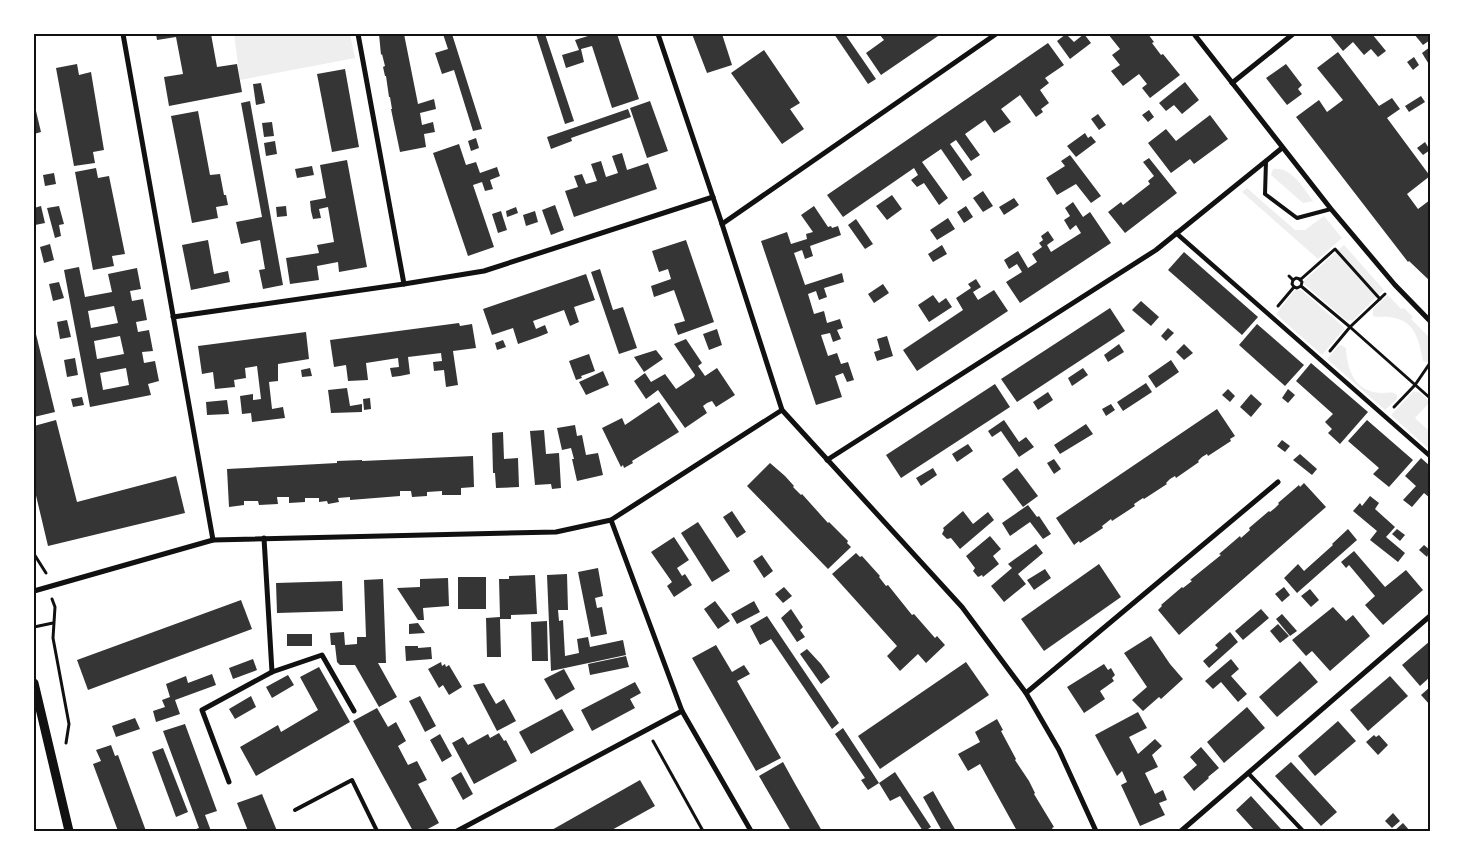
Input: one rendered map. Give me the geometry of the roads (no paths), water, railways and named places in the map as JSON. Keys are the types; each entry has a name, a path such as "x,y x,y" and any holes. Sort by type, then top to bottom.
{"street":[{"path":"123,34 213,540"},
{"path":"358,34 404,284"},
{"path":"658,34 782,410 962,607 1026,693 1059,750 1096,831"},
{"path":"722,224 996,34"},
{"path":"1194,34 1331,208 1395,285 1430,320"},
{"path":"1232,83 1293,34"},
{"path":"827,460 1156,250 1282,148"},
{"path":"173,317 484,271 713,197"},
{"path":"1176,233 1430,456"},
{"path":"34,591 213,540 556,532 611,520 782,410"},
{"path":"1026,693 1278,482"},
{"path":"611,520 682,710 750,831"},
{"path":"264,538 272,672"},
{"path":"1181,831 1430,616"},
{"path":"229,782 202,710 272,672 322,655 354,711"},
{"path":"34,683 37,715 69,831"},
{"path":"457,831 682,710"}],"lane":[{"path":"1266,161 1265,194 1297,218 1331,208"},
{"path":"1248,774 1303,831"},
{"path":"295,810 352,780 376,831"}]}
